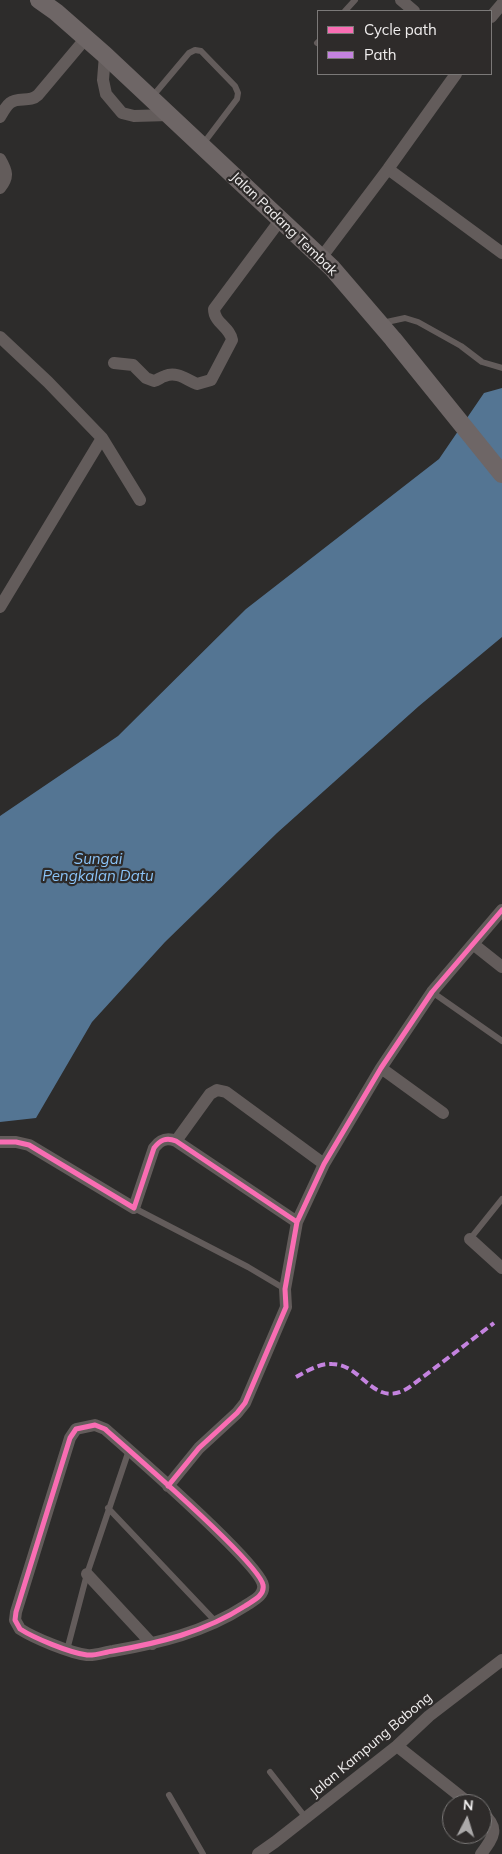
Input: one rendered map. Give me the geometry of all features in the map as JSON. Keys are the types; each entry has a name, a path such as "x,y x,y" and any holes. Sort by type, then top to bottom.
{"main road":[{"name":"Jalan Padang Tembak","path":"39,0 56,12 105,55 332,268 393,338 502,474"}],"street":[{"path":"401,0 413,10"},
{"path":"492,16 502,4"},
{"path":"0,116 9,103 31,100 38,96 86,38"},
{"path":"105,55 103,80 106,94 122,113 134,116 169,115"},
{"path":"321,258 455,75"},
{"path":"0,159 6,170 7,177 0,188"},
{"path":"388,169 502,253"},
{"path":"114,363 133,365 146,378 154,381 172,374 179,375 197,384 211,380 232,340 229,332 215,316 214,309 280,219"},
{"path":"0,337 48,382 102,438 140,500"},
{"path":"0,607 102,438"},
{"path":"168,1486 199,1448 244,1403 286,1307 285,1290 297,1222 324,1164 381,1068 432,992 502,910"},
{"path":"472,944 502,967"},
{"path":"381,1068 443,1113"},
{"path":"176,1141 210,1094 217,1090 226,1092 324,1164"},
{"path":"0,1142 16,1142 29,1145 134,1208 154,1148 163,1139 170,1139 176,1141 297,1222"},
{"path":"470,1240 502,1268"},
{"path":"95,1425 105,1428 128,1450 244,1557 263,1583 264,1589 257,1598 216,1622 152,1644 89,1655 67,1650 24,1632 15,1620 16,1612 73,1432 80,1428 95,1425"},
{"path":"87,1574 152,1644"},
{"name":"Jalan Kampung Babong","path":"258,1854 397,1746 429,1716 502,1660"},
{"path":"397,1746 457,1794"},
{"path":"492,1826 494,1831 492,1839"}],"lane":[{"path":"346,10 355,0"},
{"path":"151,98 189,53 195,50 200,51 235,86 238,93 236,99 202,146"},
{"path":"380,323 405,318 418,322 460,346 482,362 502,368"},
{"path":"432,992 502,1041"},
{"path":"470,1240 502,1199"},
{"path":"134,1208 248,1267 285,1290"},
{"path":"67,1650 87,1574 128,1450"},
{"path":"108,1508 216,1622"},
{"path":"270,1772 306,1818"},
{"path":"169,1795 203,1854"}],"water":[{"name":"Sungai Pengkalan Datu","path":"502,388 502,637 419,706 277,833 165,942 92,1022 36,1118 0,1122 0,816 118,736 246,609 439,459 484,393"}],"marked path":[{"path":"296,1377 318,1366 332,1364 343,1366 353,1371 378,1390 388,1394 398,1393 411,1386 494,1323"}],"cycle path":[{"path":"168,1486 199,1448 237,1413 245,1403 286,1307 285,1289 297,1222 324,1164 381,1068 432,992 502,910"},
{"path":"0,1142 16,1142 29,1145 134,1208 154,1148 159,1143 169,1139 176,1141 297,1222"},
{"path":"95,1425 105,1429 139,1459 192,1507 240,1555 256,1573 263,1585 262,1592 257,1598 230,1615 198,1630 147,1644 93,1655 80,1654 62,1648 20,1629 15,1620 16,1612 70,1438 76,1429 95,1425"}]}
